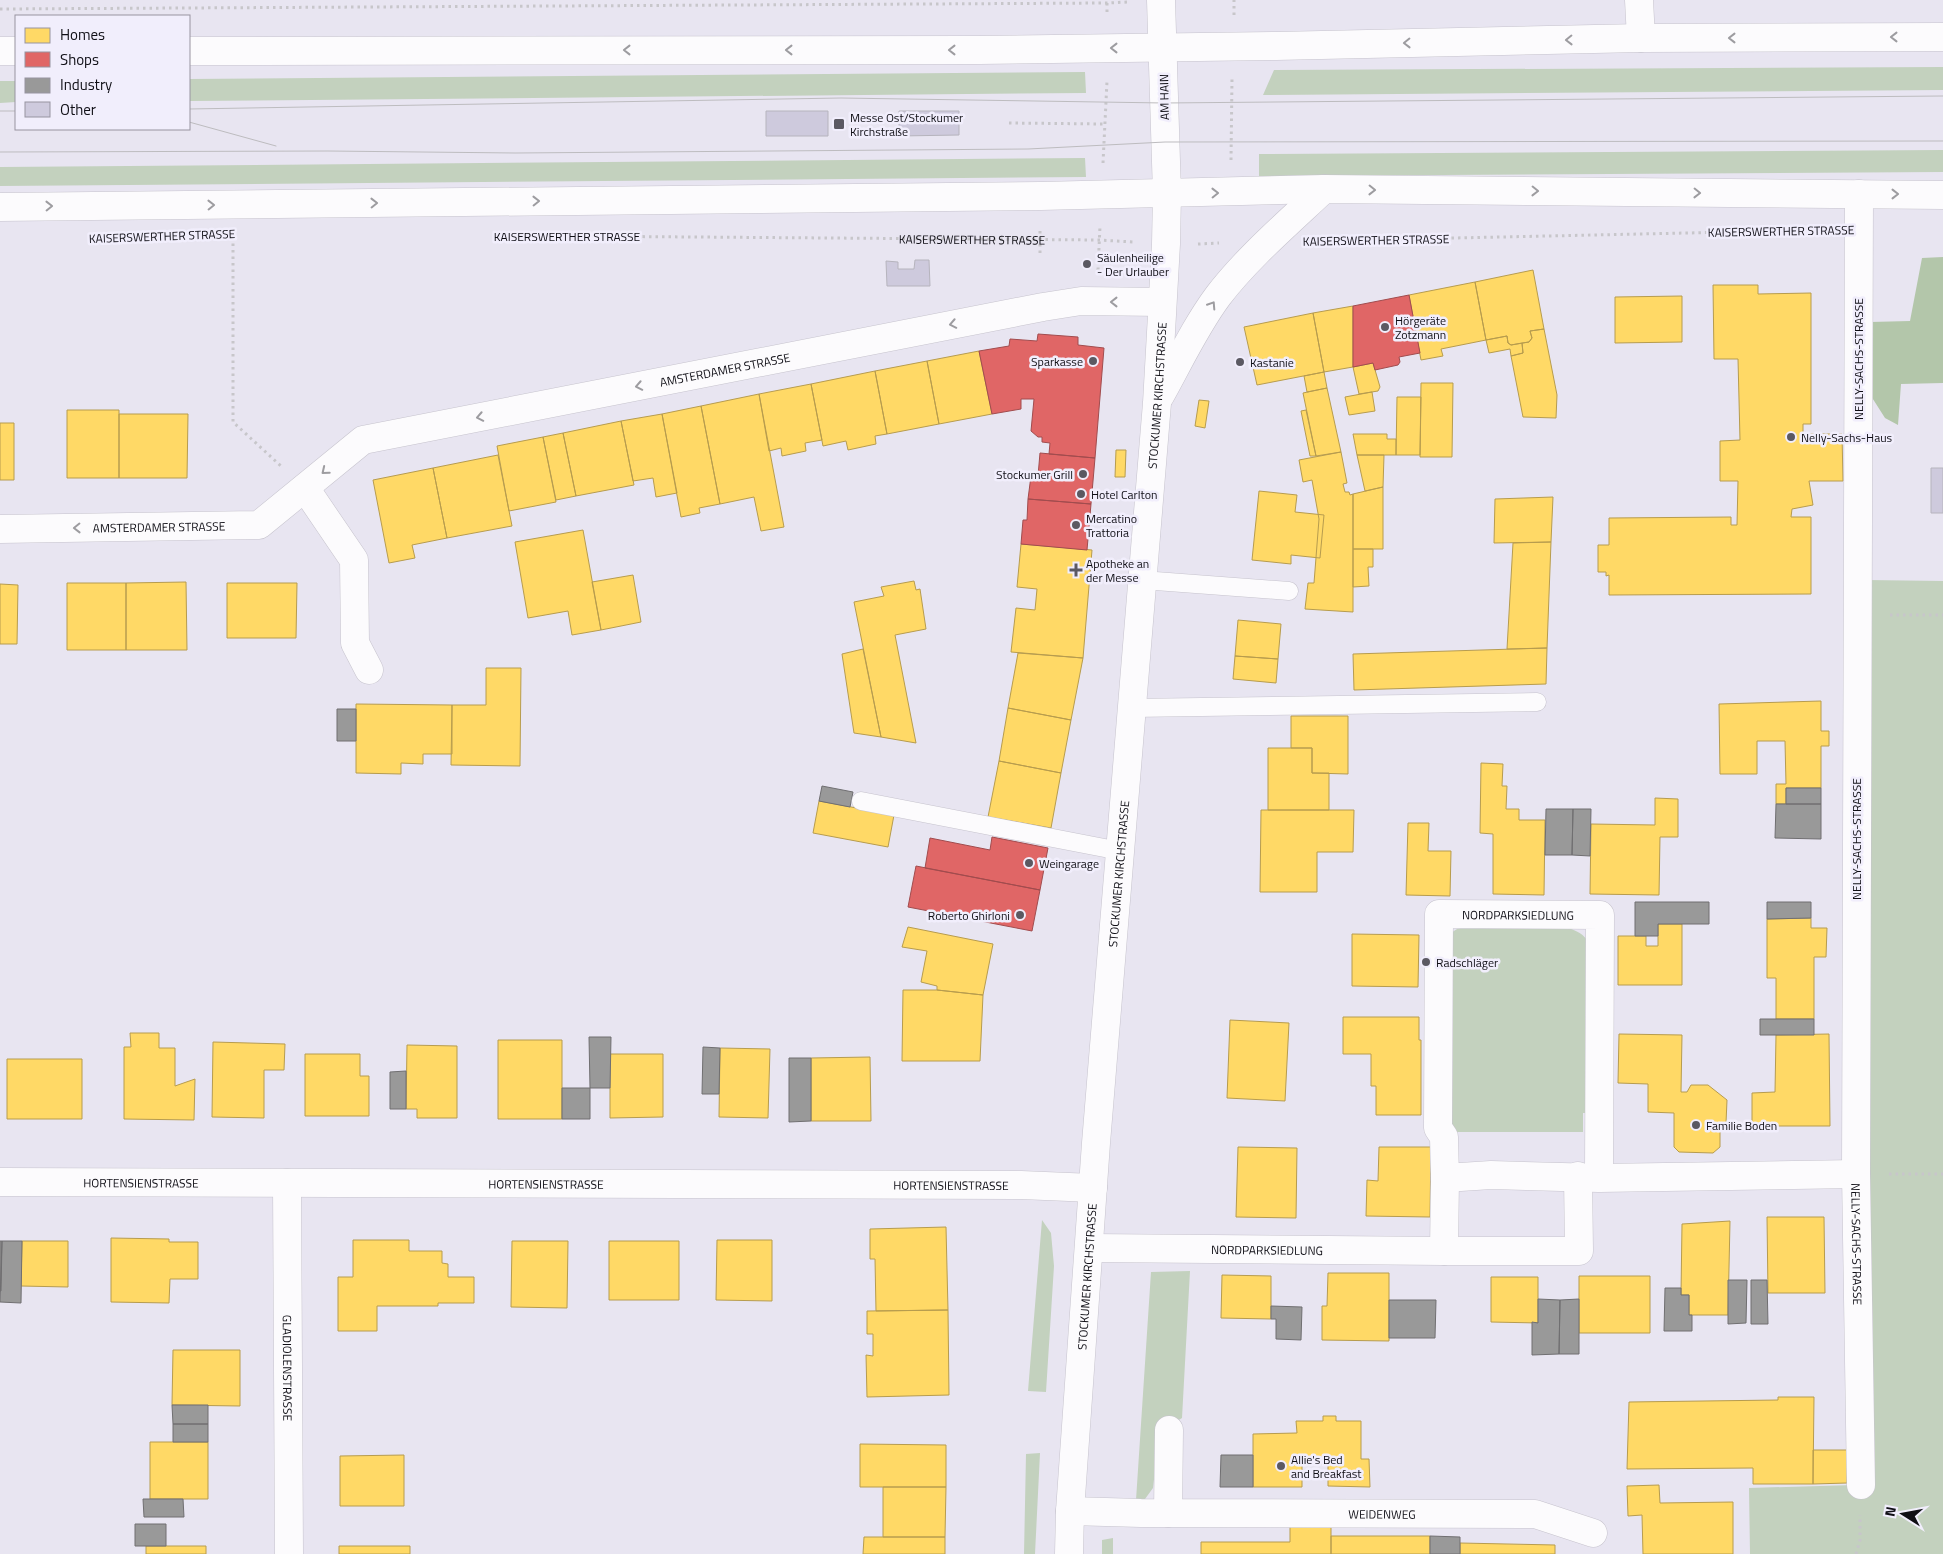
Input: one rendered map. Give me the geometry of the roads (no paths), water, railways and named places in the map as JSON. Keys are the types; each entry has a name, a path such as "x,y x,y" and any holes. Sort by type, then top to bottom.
{"street":[{"path":"1639,0 1641,38"},
{"name":"AM HAIN","path":"1148,1 1163,48 1166,194"},
{"path":"190,51 1163,48 1641,38 1943,37"},
{"path":"0,51 15,51"},
{"path":"1157,403 1187,347 1219,295 1267,242 1324,189"},
{"path":"0,207 1102,195 1324,189 1943,194"},
{"name":"STOCKUMER KIRCHSTRASSE","path":"1069,1554 1070,1511 1093,1188 1157,403 1166,244 1166,194"},
{"name":"NELLY-SACHS-STRASSE","path":"1859,194 1856,1174 1861,1484"},
{"path":"1163,290 1182,313 1187,347"},
{"name":"AMSTERDAMER STRASSE","path":"0,529 259,525 363,440 1043,306 1081,301 1096,302 1163,290"},
{"path":"305,488 354,560 355,643 369,670"},
{"name":"NORDPARKSIEDLUNG","path":"1089,1248 1444,1251 1579,1252 1589,1177 1600,915 1439,914 1438,1128 1444,1137 1444,1251"},
{"path":"1445,1178 1491,1175 1589,1177 1856,1174"},
{"name":"HORTENSIENSTRASSE","path":"0,1182 1020,1185 1093,1188"},
{"name":"GLADIOLENSTRASSE","path":"287,1183 289,1554"},
{"path":"1168,1513 1169,1430"},
{"name":"WEIDENWEG","path":"1070,1511 1535,1514 1593,1533"}],"lane":[{"path":"1142,580 1289,591"},
{"path":"1132,708 1537,702"},
{"path":"861,800 1120,851"}],"tram line":[{"path":"190,109 841,98 1164,103 1943,96"},
{"path":"0,111 15,111"},
{"path":"190,122 276,146"},
{"path":"0,152 328,151 515,153 1028,149 1165,142 1943,141"}],"place":[{"name":"Messe Ost/Stockumer Kirchstraße","path":"839,124"},
{"name":"Säulenheilige - Der Urlauber","path":"1087,264"},
{"name":"Hörgeräte Zotzmann","path":"1385,327"},
{"name":"Sparkasse","path":"1093,361"},
{"name":"Kastanie","path":"1240,362"},
{"name":"Nelly-Sachs-Haus","path":"1791,437"},
{"name":"Stockumer Grill","path":"1083,474"},
{"name":"Hotel Carlton","path":"1081,494"},
{"name":"Mercatino Trattoria","path":"1076,525"},
{"name":"Apotheke an der Messe","path":"1076,570"},
{"name":"Weingarage","path":"1029,863"},
{"name":"Roberto Ghirloni","path":"1020,915"},
{"name":"Radschläger","path":"1426,962"},
{"name":"Familie Boden","path":"1696,1125"},
{"name":"Allie's Bed and Breakfast","path":"1281,1466"}]}
